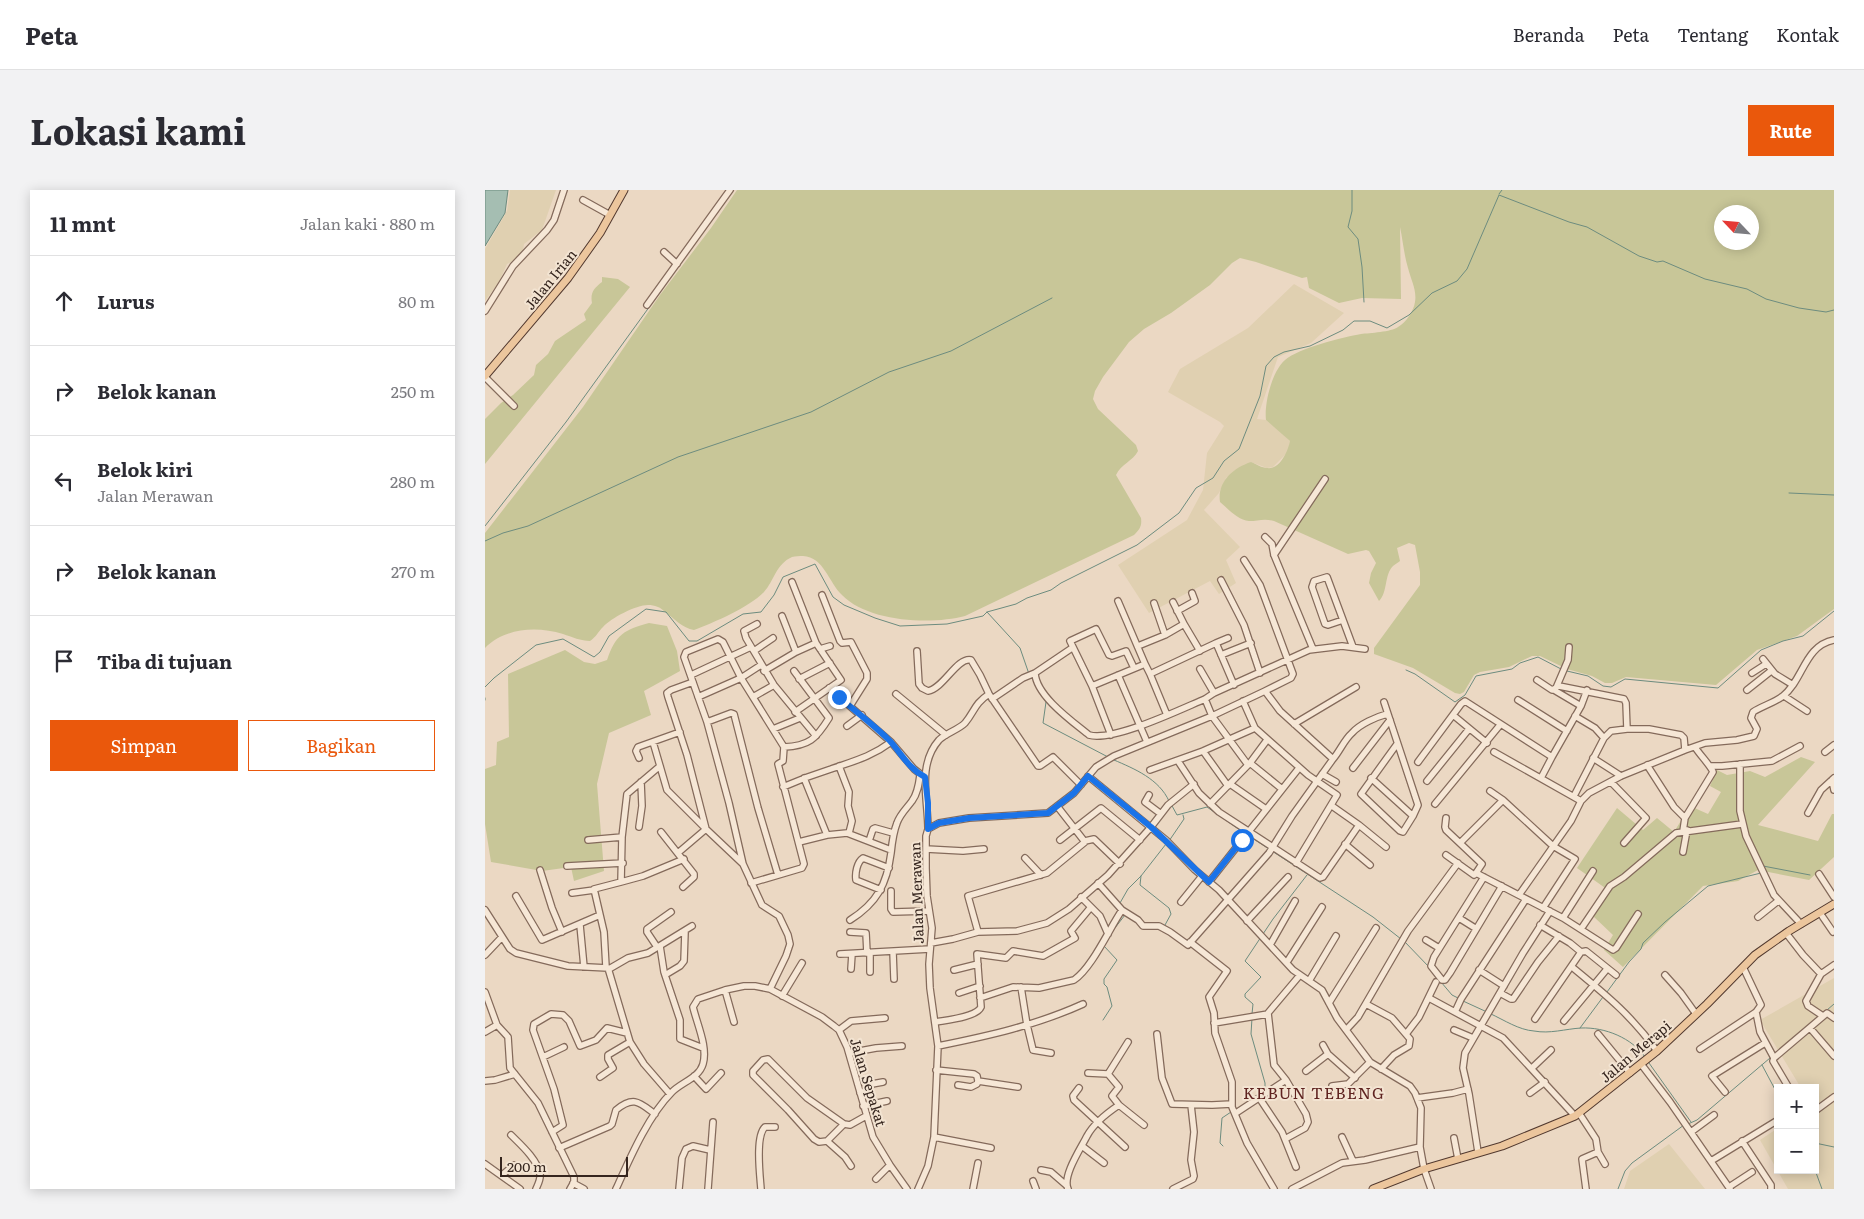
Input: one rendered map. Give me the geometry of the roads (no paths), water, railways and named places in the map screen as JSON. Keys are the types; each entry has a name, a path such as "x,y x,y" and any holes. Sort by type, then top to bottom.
{"main road":[{"name":"Jalan Irian","path":"485,376 568,278 600,233 623,190"},
{"name":"Jalan Merapi","path":"1373,1189 1424,1169 1502,1146 1577,1114 1657,1052 1755,955 1786,933 1834,904"}],"street":[{"path":"485,311 513,266 554,220 564,190"},
{"path":"647,305 731,190"},
{"path":"583,200 610,215"},
{"path":"664,252 677,264"},
{"path":"485,376 514,406"},
{"path":"1273,555 1325,479"},
{"path":"1265,537 1272,544 1273,555 1313,649"},
{"path":"1244,560 1260,585 1287,659"},
{"path":"1343,620 1329,625 1325,624 1312,587 1313,582 1327,576 1353,647"},
{"path":"1221,580 1244,625 1260,673"},
{"path":"792,582 816,642 841,680 795,712"},
{"path":"1177,611 1195,601 1192,593"},
{"path":"822,595 840,641 851,642 867,674 867,679 850,706"},
{"path":"1118,601 1167,715"},
{"path":"1173,602 1200,651"},
{"path":"1154,603 1165,635"},
{"path":"782,616 796,652"},
{"path":"757,624 744,633 752,649 774,685 799,718 816,736"},
{"path":"1138,646 1165,635 1184,624"},
{"path":"1111,735 1091,686 1072,648 1071,640 1096,629 1109,655 1112,656 1125,650 1134,668"},
{"path":"691,675 773,638"},
{"path":"1150,674 1228,638"},
{"path":"751,883 803,867 799,842 778,764 783,761 784,747 741,678 723,642 720,640 687,652 684,657 707,722 743,864 751,883 763,906 780,917 789,939 786,956 770,990"},
{"path":"1519,895 1571,821 1581,801 1589,793 1621,776 1685,750 1705,744 1754,736 1757,729 1751,718 1751,713 1784,696 1793,685 1813,651 1821,644 1834,640"},
{"path":"698,697 816,642"},
{"path":"1216,643 1234,684"},
{"path":"1221,655 1251,643"},
{"path":"820,649 830,646"},
{"path":"1031,674 1052,703 1089,735 1111,735 1139,726 1205,699 1287,659 1313,649 1342,646 1365,650"},
{"path":"1556,688 1568,660 1569,647"},
{"path":"849,920 865,910 881,890 889,868 893,834 900,816 915,795 930,754 936,745 946,735 963,724 977,704 1031,674 1072,648"},
{"path":"917,651 919,684 922,688 929,691 936,689 964,661 969,660 972,662 991,696 1038,766 1053,757 1081,785"},
{"name":"Jalan Merawan","path":"918,1189 928,1166 933,1137 938,1046 930,988 932,928 926,884 926,836 928,829 939,823 969,818 1045,813 1057,806 1081,785 1095,767 1107,759 1212,716 1293,676 1287,659"},
{"path":"1751,673 1764,662 1771,671 1793,685"},
{"path":"799,679 829,663"},
{"path":"1091,686 1145,664"},
{"path":"1200,669 1214,694"},
{"path":"784,747 803,745 809,742 816,736 829,718 794,671"},
{"path":"1747,690 1771,671"},
{"path":"1118,675 1147,742"},
{"path":"1537,680 1556,688 1581,706"},
{"path":"693,682 671,690 667,694 680,732 706,829"},
{"path":"753,698 774,685"},
{"path":"1294,724 1356,687"},
{"path":"829,688 891,742 923,776 928,803 928,829"},
{"path":"1556,688 1587,690 1625,700 1627,729"},
{"path":"1541,778 1581,706 1587,690"},
{"path":"1265,691 1280,711 1333,759"},
{"path":"896,694 946,735"},
{"path":"1784,696 1807,711"},
{"path":"1205,699 1212,716 1228,740 1249,764 1281,789"},
{"path":"1518,700 1567,730"},
{"path":"1243,701 1255,728 1299,768 1336,794 1337,798 1296,863"},
{"path":"1418,762 1465,701 1552,757"},
{"path":"1384,702 1418,805 1403,832 1361,795 1361,792 1397,744"},
{"path":"707,722 731,712 735,714 758,808 778,875"},
{"path":"847,726 862,716"},
{"path":"1453,716 1487,742"},
{"path":"1575,716 1595,728 1604,738"},
{"path":"1098,883 1123,911 1138,920 1143,926 1159,926 1188,945 1271,849 1350,734 1356,729 1389,717"},
{"path":"1353,768 1389,717"},
{"path":"773,728 799,718"},
{"path":"1435,804 1500,725"},
{"path":"1150,770 1203,751 1255,728"},
{"path":"1427,781 1469,729"},
{"path":"1573,796 1604,738 1614,730 1659,730 1682,735 1685,750"},
{"path":"639,758 636,751 637,748 680,732"},
{"path":"1210,804 1249,764 1267,740"},
{"path":"653,742 667,790 743,864"},
{"path":"783,787 876,753 891,742"},
{"path":"1825,752 1834,745"},
{"path":"1710,766 1772,761 1800,746"},
{"path":"1683,852 1685,818 1712,776 1713,770 1695,747"},
{"path":"1203,751 1229,785 1266,809"},
{"path":"1493,752 1581,801"},
{"path":"1593,758 1621,776"},
{"path":"1178,761 1193,784 1210,804 1271,849 1322,878 1359,825"},
{"path":"1741,764 1740,811 1742,824 1760,867 1778,901 1801,924"},
{"path":"1647,765 1663,792 1685,818"},
{"path":"621,882 623,862 622,837 627,794 660,766"},
{"path":"839,766 849,792 848,806 852,818 849,833"},
{"path":"1209,882 1299,768"},
{"path":"1322,774 1336,782"},
{"path":"1088,776 1168,842 1228,900 1300,975 1322,990 1337,1018 1370,1062 1410,1086 1417,1098 1421,1112 1421,1147 1424,1169 1431,1189"},
{"path":"804,778 827,835"},
{"path":"1371,778 1413,816"},
{"path":"1833,779 1834,790"},
{"path":"1808,813 1821,790 1833,779"},
{"path":"639,827 642,806 641,782"},
{"path":"1611,782 1646,818 1624,842"},
{"path":"840,954 893,952 930,946 978,932 1017,931 1044,924 1069,909 1120,864 1171,803 1193,784"},
{"path":"1490,791 1503,800 1553,846 1575,860 1543,908"},
{"path":"1149,795 1145,802 1161,814"},
{"path":"1460,843 1503,800"},
{"path":"1057,806 1085,841"},
{"path":"1332,806 1385,847"},
{"path":"1060,840 1101,808 1139,840"},
{"path":"1446,818 1445,827 1482,864 1476,873"},
{"path":"1581,929 1610,886 1624,877 1676,832 1742,824"},
{"path":"869,842 875,828 893,834"},
{"path":"679,852 706,829"},
{"path":"661,832 679,852 694,875 683,887"},
{"path":"799,842 827,835 849,833 891,850"},
{"path":"588,840 622,837"},
{"path":"978,932 968,896 1041,876 1051,870 1085,841 1091,839 1095,840 1120,864"},
{"path":"1345,844 1370,865"},
{"path":"926,849 963,851 984,849"},
{"path":"1447,856 1474,875 1476,873 1550,911 1614,950 1638,914"},
{"path":"881,890 856,879 859,862 864,858 889,868"},
{"path":"1025,858 1041,876"},
{"path":"572,893 593,890 643,876 683,859"},
{"path":"567,866 623,862"},
{"path":"1346,1030 1358,1017 1402,940 1458,863"},
{"path":"540,870 562,932"},
{"path":"1563,918 1593,871"},
{"path":"1819,874 1834,896"},
{"path":"1181,902 1202,876"},
{"path":"1247,921 1288,878"},
{"path":"1485,878 1439,948 1431,966 1443,980 1501,886"},
{"path":"593,890 604,932 607,968 630,1042 644,1064 670,1094"},
{"path":"891,891 891,909 893,912 929,911"},
{"path":"516,896 541,940 545,940 600,914"},
{"path":"1081,897 1101,918 1108,934"},
{"path":"1455,1012 1479,970 1525,899"},
{"path":"1270,945 1295,901"},
{"path":"1758,917 1778,901"},
{"path":"936,1022 979,1012 981,1007 976,956 978,953 1005,958 1013,951 1046,956 1075,938 1069,928 1091,907"},
{"path":"1287,962 1322,907"},
{"path":"485,910 487,917 510,949 516,953 546,962 585,967 607,968 628,958 647,953 685,932 692,926"},
{"path":"980,998 1013,987 1039,988 1074,980 1085,969 1123,911"},
{"path":"1478,1152 1463,1059 1473,1038 1550,911"},
{"path":"671,912 647,929 647,932 659,946 671,998 679,1017 680,1039 703,1048"},
{"path":"1820,913 1833,932"},
{"path":"1459,918 1475,928"},
{"path":"579,924 585,967"},
{"path":"1540,925 1572,941 1581,952"},
{"path":"1329,1002 1376,928"},
{"path":"665,975 680,966 684,961 686,952 685,932"},
{"path":"850,932 865,932 870,972"},
{"path":"1786,933 1821,974"},
{"path":"1309,981 1337,936"},
{"path":"1500,993 1511,1000 1513,999 1538,962 1559,936"},
{"path":"485,955 502,937"},
{"path":"1426,940 1439,948"},
{"path":"1190,942 1227,971 1209,997 1214,1014 1218,1044 1232,1082 1234,1109 1247,1143 1274,1189"},
{"path":"1581,952 1586,951 1616,975"},
{"path":"893,952 894,979"},
{"path":"1535,1019 1581,952"},
{"path":"851,969 852,954"},
{"path":"782,996 802,963"},
{"path":"954,970 978,964"},
{"path":"1822,1015 1808,1006 1806,1002 1821,974 1834,965"},
{"path":"1572,967 1605,994 1639,1027 1657,1052"},
{"path":"1701,1049 1756,1012 1761,1005 1743,967"},
{"path":"1565,1022 1607,968"},
{"path":"1479,970 1504,986"},
{"path":"1214,1023 1268,1014 1300,975"},
{"path":"1665,975 1696,1014"},
{"path":"1406,1034 1419,1018 1436,982"},
{"name":"Jalan Sepakat","path":"694,1076 703,1064 703,1048 693,1005 698,999 744,986 770,990 782,996 822,1018 839,1030 849,1053 863,1106 876,1143 907,1189"},
{"path":"959,993 980,986"},
{"path":"1021,987 1033,1050 1051,1053"},
{"path":"725,990 734,1022"},
{"path":"485,992 497,1025 508,1037 509,1065 535,1099 574,1177 572,1186 584,1189"},
{"path":"1429,998 1503,1038 1577,1114 1596,1140 1598,1152 1605,1164"},
{"path":"938,1046 1027,1025 1054,1017 1083,1004"},
{"path":"1366,1004 1392,1018 1410,1039 1409,1046 1394,1055 1381,1069"},
{"path":"1756,1012 1758,1028 1773,1056 1773,1061 1787,1084"},
{"path":"1773,1056 1810,1028 1822,1015 1827,1013 1834,1018"},
{"path":"552,1132 563,1125 554,1089 533,1026 552,1014 563,1015 568,1019 580,1046 597,1039 607,1028 627,1033"},
{"path":"1268,1014 1274,1065 1286,1080 1309,1122 1305,1128 1285,1139"},
{"path":"839,1030 851,1021 885,1018"},
{"path":"485,1032 497,1025"},
{"path":"1810,1028 1834,1056"},
{"path":"1454,1030 1473,1038"},
{"path":"1157,1034 1162,1078 1174,1105 1234,1109 1260,1098 1286,1080"},
{"path":"1598,1034 1630,1073"},
{"path":"600,1077 613,1068 607,1059 608,1055 630,1042"},
{"path":"1108,1074 1128,1042"},
{"path":"1725,1092 1712,1076 1765,1043"},
{"path":"1323,1045 1328,1054 1355,1078"},
{"path":"849,1053 902,1046"},
{"path":"543,1057 564,1047"},
{"path":"1532,1068 1551,1050"},
{"path":"1306,1071 1328,1054"},
{"path":"844,1124 827,1141 819,1142 814,1139 753,1075 754,1069 764,1059 768,1059 807,1098 844,1124 850,1125 866,1116"},
{"path":"1645,1061 1688,1128 1730,1188 1752,1172"},
{"path":"1332,1086 1346,1085 1370,1062"},
{"path":"936,1070 975,1074 978,1081"},
{"path":"1088,1073 1108,1074 1119,1087 1112,1096 1144,1125"},
{"path":"485,1081 515,1074"},
{"path":"616,1189 642,1136 670,1094 694,1076 706,1089 721,1074"},
{"path":"958,1085 973,1086 978,1081"},
{"path":"978,1081 1018,1087"},
{"path":"860,1093 868,1090 872,1084 883,1082"},
{"path":"1530,1094 1545,1082"},
{"path":"1079,1088 1073,1098 1125,1147"},
{"path":"1417,1098 1468,1089"},
{"path":"1819,1108 1834,1097"},
{"path":"1260,1098 1282,1132 1296,1167"},
{"path":"559,1148 610,1126 616,1110 631,1101 636,1101 655,1114"},
{"path":"863,1106 887,1101"},
{"path":"1067,1187 1071,1167 1091,1130 1119,1104"},
{"path":"1173,1189 1193,1179 1194,1176 1191,1160 1194,1132 1191,1105"},
{"path":"1688,1128 1714,1115"},
{"path":"708,1189 713,1122"},
{"path":"1711,1161 1742,1140 1774,1122"},
{"path":"761,1189 762,1131 765,1127 775,1127"},
{"path":"511,1135 535,1164 539,1172 539,1180 535,1189"},
{"path":"933,1137 991,1148"},
{"path":"1342,1137 1353,1161"},
{"path":"1454,1138 1458,1159"},
{"path":"1742,1140 1771,1189"},
{"path":"827,1141 845,1157 851,1166"},
{"path":"679,1189 682,1158 686,1149 693,1146 710,1150"},
{"path":"1082,1146 1105,1163"},
{"path":"1293,1189 1336,1166 1421,1147"},
{"path":"1587,1189 1582,1159 1598,1152"},
{"path":"973,1189 978,1163"},
{"path":"485,1164 521,1189"},
{"path":"502,1175 514,1165 520,1168"},
{"path":"876,1179 890,1166"},
{"path":"1041,1170 1051,1172 1067,1187"},
{"path":"1033,1181 1036,1189"}],"waterway":[{"path":"1352,190 1352,211 1348,227 1358,239 1364,302"},
{"path":"1499,194 1502,190"},
{"path":"485,687 536,645 563,639 594,657 600,652 609,636 646,609 666,612 689,641 697,641 743,614 761,612 774,595 783,577 815,564 833,597 844,605 900,626 947,624 983,616 987,612 1016,604 1051,590 1061,583 1137,545 1179,513 1196,488 1213,478 1224,461 1239,449 1260,396 1266,366 1274,357 1284,352 1310,346 1343,330 1354,321 1370,321 1387,328 1409,315 1432,293 1457,281 1467,269 1499,195 1587,227 1639,256 1657,262 1663,261 1705,279 1747,289 1766,299 1799,308 1826,312 1834,310"},
{"path":"485,526 566,422 663,288"},
{"path":"485,541 503,533 528,526 678,457 811,412 889,372 951,351 1052,298"},
{"path":"1789,493 1834,495"},
{"path":"1567,671 1588,676 1603,686 1611,687 1625,679 1718,688 1761,650 1783,641 1803,636 1834,611"},
{"path":"987,612 1020,648 1029,674"},
{"path":"1406,670 1415,674 1455,702 1465,695 1476,676 1512,669 1520,663 1538,657 1561,669"},
{"path":"1044,699 1046,702 1043,723 1108,757"},
{"path":"1114,760 1138,771 1153,781 1165,793 1169,801"},
{"path":"1171,804 1177,815 1207,807 1244,833"},
{"path":"1169,841 1184,819 1183,815"},
{"path":"1249,836 1269,849"},
{"path":"1120,903 1128,889 1141,876 1166,844"},
{"path":"1272,851 1373,917 1401,939"},
{"path":"1763,866 1810,875"},
{"path":"1607,992 1641,949 1643,943 1708,886 1761,873"},
{"path":"1263,934 1307,875"},
{"path":"1141,876 1140,885 1169,908 1171,914 1165,925"},
{"path":"1111,933 1125,915"},
{"path":"1252,1014 1253,1004 1245,997 1245,994 1261,977 1245,961 1261,937"},
{"path":"1404,941 1429,967"},
{"path":"1103,1020 1112,1006 1104,979 1117,960 1104,946"},
{"path":"1441,982 1452,995 1458,998"},
{"path":"1580,1028 1603,997"},
{"path":"1463,1001 1487,1012"},
{"path":"1827,1010 1834,1004"},
{"path":"1491,1014 1517,1027 1540,1032 1581,1028 1599,1029 1625,1039 1640,1050 1645,1057"},
{"path":"1252,1018 1251,1034 1265,1083 1265,1090 1261,1093"},
{"path":"1688,1124 1697,1120 1770,1058"},
{"path":"1649,1063 1691,1122"},
{"path":"1762,1065 1774,1088"},
{"path":"1223,1146 1220,1143 1222,1118 1231,1112"},
{"path":"1618,1189 1625,1171 1632,1163 1684,1125"},
{"path":"1819,1144 1834,1147"},
{"path":"1816,1174 1822,1189"}],"district":[{"name":"KEBUN TEBENG","path":"1314,1092"}]}
